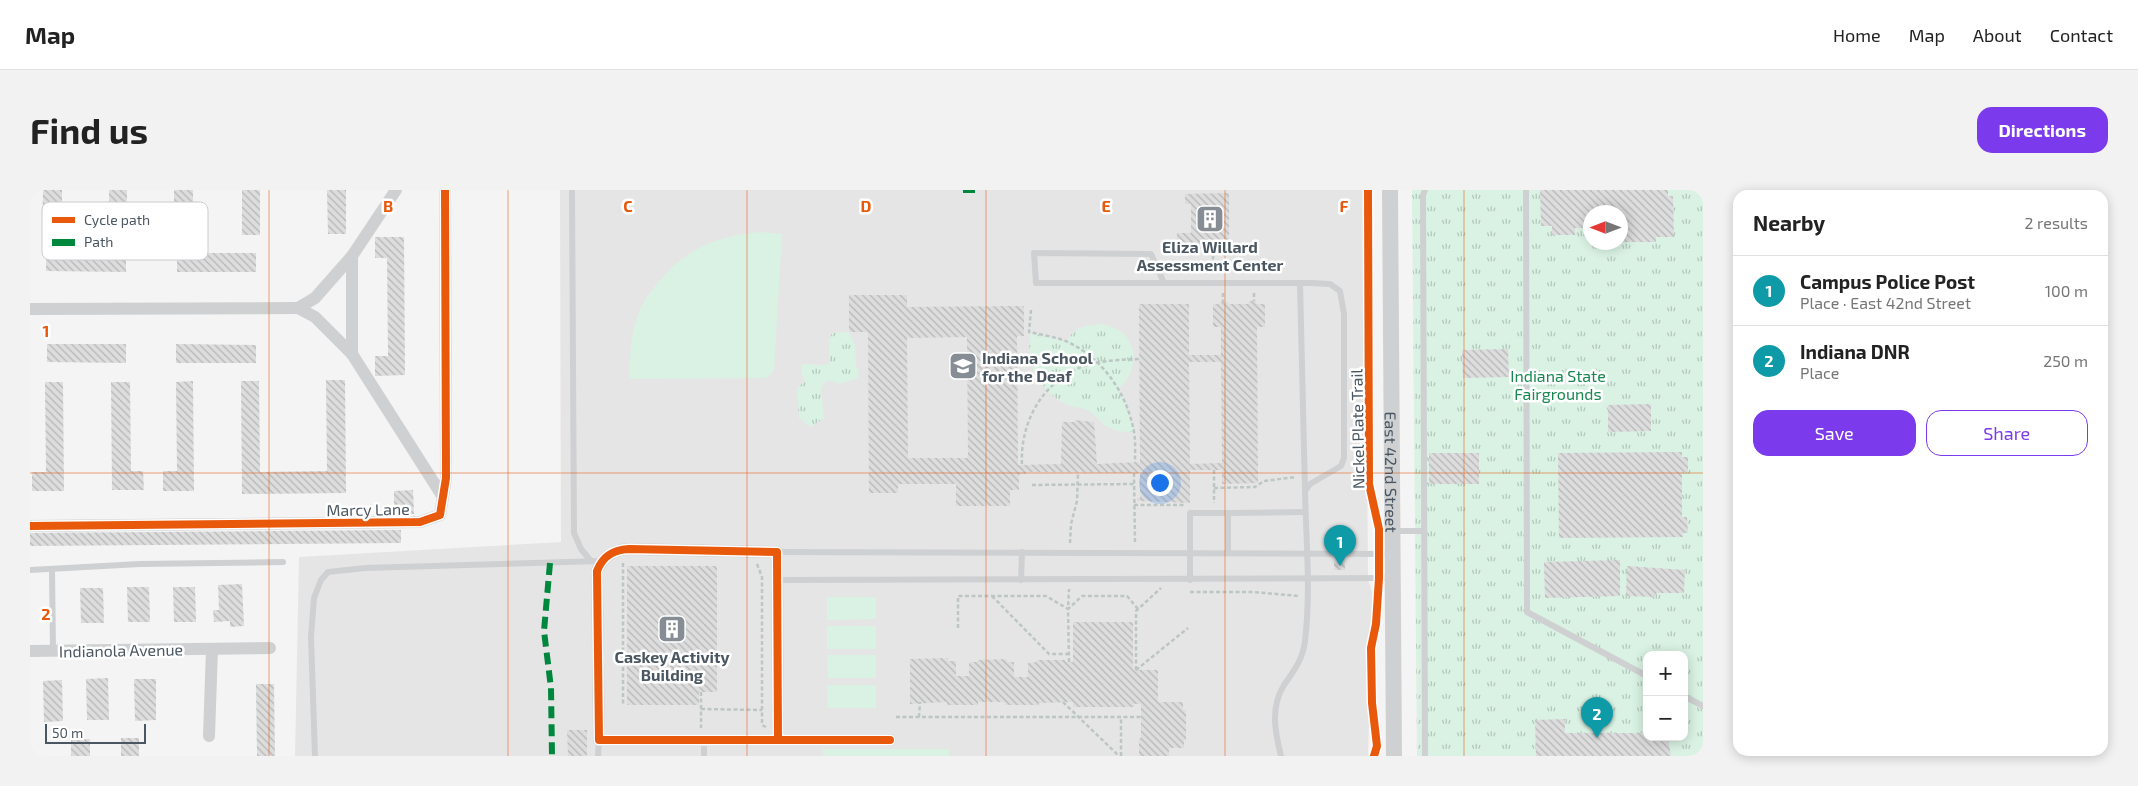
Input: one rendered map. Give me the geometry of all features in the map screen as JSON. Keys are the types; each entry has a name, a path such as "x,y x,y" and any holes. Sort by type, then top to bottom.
{"street":[{"path":"30,309 298,308 316,298 352,256 396,190"},
{"name":"Marcy Lane","path":"30,526 420,522 440,515 446,478 445,190"},
{"name":"East 42nd Street","path":"1390,190 1394,756"},
{"path":"352,256 352,354"},
{"path":"298,308 315,318 352,354 443,496"},
{"path":"778,737 777,552 629,549 615,550 596,561 599,740 778,737 890,740"},
{"name":"Indianola Avenue","path":"30,651 270,648"},
{"path":"209,736 212,649"}],"lane":[{"path":"572,190 574,533 581,549 596,561"},
{"path":"1425,190 1423,195 1425,756"},
{"path":"1526,190 1527,612 1643,674"},
{"path":"1164,283 1151,254 1034,252 1036,282 1164,283 1300,283 1330,284 1340,291 1344,314 1344,458 1342,466 1310,484 1305,491"},
{"path":"1281,756 1275,732 1275,711 1283,687 1297,668 1305,643 1308,580 1300,283"},
{"path":"1190,580 1190,513 1305,512"},
{"path":"1228,513 1228,553"},
{"path":"1392,531 1424,531"},
{"path":"777,552 1393,554"},
{"path":"1021,580 1022,552"},
{"path":"315,756 311,637 314,598 321,580 328,572 355,568 596,561"},
{"path":"30,570 140,564 283,562"},
{"path":"52,570 53,650"},
{"path":"777,580 1308,580 1393,578"},
{"path":"1688,698 1703,706"},
{"path":"702,739 704,756"},
{"path":"598,756 599,740"}],"path":[{"path":"1213,248 1213,283"},
{"path":"1031,310 1029,332 1069,343 1097,362 1117,386 1126,404 1134,429 1135,462"},
{"path":"1022,464 1028,424 1042,397 1064,376 1079,368 1097,362 1139,359"},
{"path":"1214,470 1214,505"},
{"path":"1070,553 1071,524 1075,513 1078,473"},
{"path":"1134,473 1135,553"},
{"path":"1214,488 1255,487 1264,481 1304,476"},
{"path":"1032,485 1134,484"},
{"path":"623,560 623,704"},
{"path":"751,560 760,569 762,577 762,725 778,737"},
{"path":"1069,580 1069,662"},
{"path":"1166,580 1160,590 1136,611 1136,670 1188,628"},
{"path":"1190,592 1253,592 1282,596 1307,596"},
{"path":"958,628 958,596 1046,596 1068,609"},
{"path":"992,596 1049,654 1069,654"},
{"path":"1068,609 1082,596 1127,596 1138,609"},
{"path":"700,692 702,739"},
{"path":"919,717 920,702"},
{"path":"1063,702 1120,756"},
{"path":"700,709 762,710"},
{"path":"896,717 1141,717"},
{"path":"1120,756 1122,717"}],"shaded area":[{"name":"Indiana School for the Deaf","path":"560,190 1365,190 1368,579 1373,595 1368,756 295,756 299,557 561,542"}],"green space":[{"name":"Indiana State Fairgrounds","path":"1412,190 1703,190 1703,756 1417,756"},
{"path":"760,232 782,234 774,371 766,378 629,379 630,355 635,323 642,306 655,286 691,252 716,241"},
{"path":"1102,324 1120,331 1131,344 1133,352 1132,369 1129,376 1118,389 1126,404 1134,432 1109,428 1089,411 1065,404 1041,383 1032,365 1029,344 1031,333 1066,342 1073,333 1081,328"},
{"path":"849,332 855,345 856,367 859,378 837,384 834,381 826,381 821,388 824,418 811,427 799,418 797,388 805,381 801,373 801,366 804,364 825,365 829,363 829,341 832,333"},
{"path":"827,597 876,597 876,619 827,620"},
{"path":"827,626 876,626 876,649 827,649"},
{"path":"827,655 876,655 876,678 828,678"},
{"path":"827,685 876,685 876,708 828,708"},
{"path":"823,749 949,749 949,756 823,756"}],"building":[{"path":"43,190 62,190 62,202 43,202"},
{"path":"109,190 127,190 127,202 109,202"},
{"path":"174,190 193,190 193,202 174,202"},
{"path":"242,190 260,190 260,235 242,235"},
{"path":"327,190 346,190 346,234 328,234"},
{"path":"1540,190 1668,190 1668,196 1673,196 1674,237 1656,237 1656,242 1628,242 1628,205 1583,205 1583,228 1575,228 1575,235 1552,235 1552,226 1541,226"},
{"name":"Eliza Willard Assessment Center","path":"1229,193 1229,253 1218,253 1218,249 1191,249 1192,252 1177,252 1177,233 1191,233 1191,204 1185,204 1185,194"},
{"path":"375,237 404,237 405,375 375,376 375,356 388,356 387,258 375,258"},
{"path":"208,253 256,253 256,272 177,272 177,260 208,260"},
{"path":"46,260 126,260 126,272 46,271"},
{"path":"849,295 907,295 907,307 1024,306 1024,336 1017,336 1018,465 1061,464 1062,422 1075,422 1075,420 1094,422 1097,464 1138,462 1140,464 1139,304 1189,304 1189,355 1221,355 1221,327 1213,327 1213,304 1228,302 1228,304 1249,304 1249,301 1256,301 1256,304 1265,304 1265,327 1257,327 1258,483 1222,484 1222,470 1190,470 1190,503 1137,501 1137,498 1140,498 1140,471 1138,473 1026,472 1026,474 1020,474 1019,476 1019,490 1010,490 1010,506 956,506 956,484 898,484 898,493 869,493 868,332 849,332","holes":["967,337 968,458 908,458 907,338","1189,362 1221,362 1222,463 1190,464"]},
{"path":"47,344 126,344 126,363 47,362"},
{"path":"176,344 256,345 256,363 176,363"},
{"path":"1508,349 1509,377 1463,378 1462,350"},
{"path":"326,380 345,380 346,493 242,494 241,381 259,381 260,472 327,471"},
{"path":"193,381 194,491 163,491 163,471 177,471 176,382"},
{"path":"45,382 63,382 64,491 32,491 32,472 46,472"},
{"path":"111,382 130,382 131,471 143,471 144,490 112,490"},
{"path":"1651,404 1651,431 1608,432 1608,405"},
{"path":"1682,452 1682,457 1688,457 1688,472 1682,472 1682,517 1687,517 1688,533 1683,533 1683,537 1559,538 1558,453"},
{"path":"1429,453 1479,453 1479,484 1429,484"},
{"path":"413,490 414,514 394,514 394,491"},
{"path":"401,530 401,543 30,546 30,533"},
{"path":"1620,560 1620,596 1545,598 1544,562"},
{"path":"1334,562 1345,562 1345,570 1334,570"},
{"name":"Caskey Activity Building","path":"627,566 717,566 717,692 699,692 699,705 627,705"},
{"path":"1627,566 1685,570 1684,593 1656,593 1656,597 1626,596"},
{"path":"242,584 244,626 230,627 230,621 214,622 213,610 219,610 218,585"},
{"path":"127,587 149,587 150,622 128,622"},
{"path":"173,587 195,587 196,622 174,622"},
{"path":"80,588 103,588 104,623 81,623"},
{"path":"1073,622 1133,622 1133,670 1158,670 1158,702 1183,702 1183,710 1186,710 1186,740 1184,740 1184,748 1169,748 1169,756 1139,756 1141,704 1134,704 1134,707 1073,707 1073,702 1039,703 1039,705 1005,705 1005,702 978,702 978,705 947,705 947,702 910,704 910,659 948,658 948,661 956,661 956,676 969,676 969,662 1007,659 1007,662 1014,662 1014,677 1028,677 1028,663 1037,662 1037,660 1066,660 1066,662 1073,662"},
{"path":"108,678 109,720 87,720 86,679"},
{"path":"134,679 156,679 156,720 135,721"},
{"path":"62,680 63,721 44,722 43,681"},
{"path":"256,684 274,684 275,756 257,756"},
{"path":"1565,719 1565,733 1643,733 1643,741 1668,741 1671,756 1536,756 1535,720"},
{"path":"567,730 587,730 587,756 568,756"},
{"path":"121,738 139,738 139,756 121,756"},
{"path":"71,739 90,739 90,756 71,756"}],"marked path":[{"path":"963,190 981,190"},
{"path":"550,563 544,631 551,688 552,756"}],"cycle path":[{"path":"30,526 420,522 440,515 446,478 445,190"},
{"name":"Nickel Plate Trail","path":"1368,190 1369,484 1379,529 1379,578 1376,624 1371,648 1372,703 1377,746 1374,756"},
{"path":"778,739 777,552 629,549 613,552 602,561 597,571 599,740 890,740"}],"place":[{"name":"Eliza Willard Assessment Center","path":"1210,219"},
{"name":"Indiana School for the Deaf","path":"963,366"},
{"name":"Campus Police Post","path":"1340,566"},
{"name":"Caskey Activity Building","path":"672,629"},
{"name":"Indiana DNR","path":"1597,738"}]}
